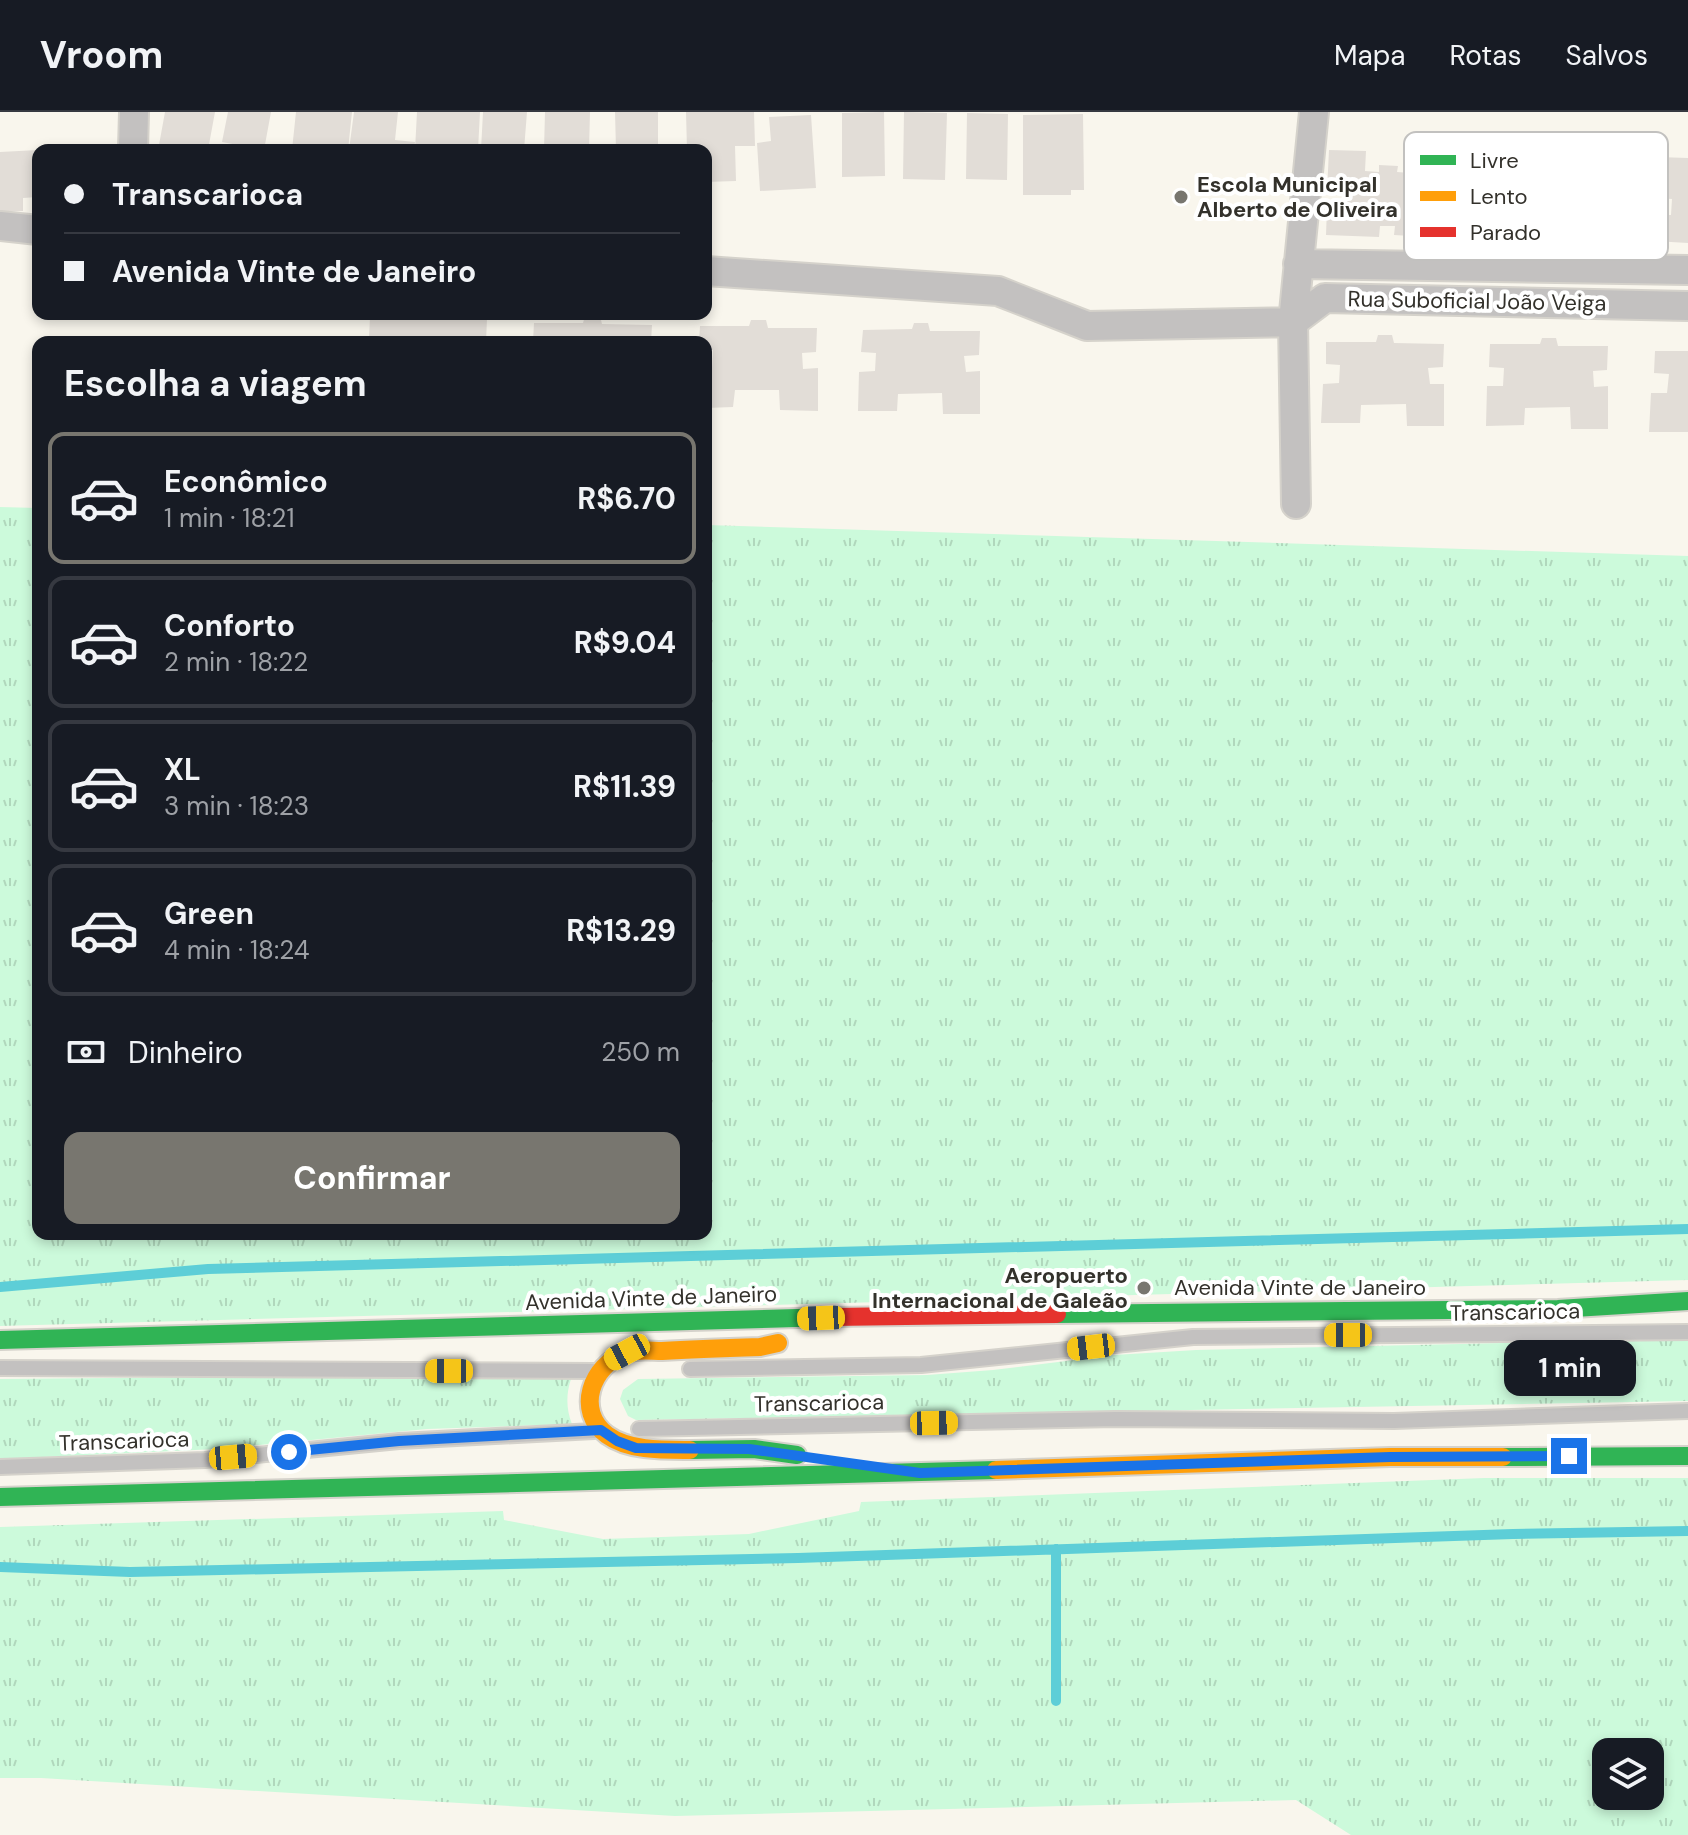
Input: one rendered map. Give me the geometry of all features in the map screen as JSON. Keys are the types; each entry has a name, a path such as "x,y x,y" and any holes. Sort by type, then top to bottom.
{"street":[{"path":"133,144 134,112"},
{"path":"1296,504 1293,322 1314,112"},
{"path":"0,226 32,229"},
{"name":"Rua Suboficial João Veiga","path":"1298,264 1688,270"},
{"path":"712,271 998,291 1087,326 1293,322"},
{"name":"Rua Suboficial João Veiga","path":"1293,322 1325,298 1688,306"},
{"name":"Avenida Vinte de Janeiro","path":"0,1340 916,1315 1558,1309 1688,1301"},
{"path":"916,1315 760,1347 627,1352 611,1360 600,1371 589,1390 589,1403 601,1430 617,1441 636,1448 749,1449 920,1473"},
{"path":"1390,1457 1655,1438"},
{"path":"0,1497 920,1473 1390,1457 1688,1456"}],"lane":[{"name":"Transcarioca","path":"669,1370 921,1365 1193,1337 1688,1332"},
{"path":"0,1368 628,1370"},
{"name":"Transcarioca","path":"0,1467 205,1460 399,1441 601,1430 1116,1419 1394,1421 1688,1411"}],"green space":[{"path":"0,507 32,508 32,1240 712,1240 712,525 1688,556 1688,1280 0,1326"},
{"path":"1688,1339 1688,1401 636,1420 628,1416 620,1399 623,1390 638,1379 927,1375 1114,1355 1196,1350"},
{"path":"0,1379 571,1379 567,1402 572,1424 427,1429 217,1449 0,1459"},
{"path":"1484,1478 1688,1478 1688,1835 1351,1835 1296,1800 675,1816 0,1778 0,1527 503,1511 504,1520 603,1539 749,1534 859,1511 861,1502"}],"building":[{"path":"165,112 215,112 209,144 159,144"},
{"path":"228,112 271,112 265,144 222,142"},
{"path":"296,112 352,112 349,144 293,144"},
{"path":"354,112 398,112 395,140 415,142 415,144 350,144"},
{"path":"417,112 480,112 478,144 415,144"},
{"path":"483,112 527,112 524,144 481,144"},
{"path":"545,112 590,112 589,144 544,144"},
{"path":"615,112 658,112 658,144 616,144"},
{"path":"686,112 754,112 755,146 735,146 736,181 712,182 712,144 687,144"},
{"path":"884,112 885,176 842,177 842,113"},
{"path":"904,112 947,113 945,180 903,179"},
{"path":"967,113 1008,114 1007,180 966,179"},
{"path":"1083,114 1084,190 1071,190 1071,195 1023,195 1023,115"},
{"path":"811,115 816,188 760,191 757,143 771,141 769,117"},
{"path":"32,150 32,197 23,198 23,211 0,212 0,152"},
{"path":"1329,150 1366,151 1365,171 1379,172 1379,165 1398,166 1397,172 1404,172 1404,236 1394,235 1395,226 1380,226 1379,237 1326,235 1327,208 1343,208 1344,192 1327,191"},
{"path":"1668,157 1688,158 1688,243 1668,242 1668,215 1671,215 1672,199 1668,199"},
{"path":"370,320 487,320 486,336 369,336"},
{"path":"584,320 601,320 602,324 652,325 651,336 533,336 534,323 583,323"},
{"path":"751,320 766,320 768,328 817,328 816,352 802,353 803,369 818,368 818,411 780,410 779,390 735,390 733,407 712,408 712,336 699,336 700,326 749,326"},
{"path":"914,323 928,323 930,331 980,331 979,355 964,356 966,372 980,371 980,414 943,414 942,393 898,394 897,411 858,411 859,372 875,371 876,353 861,352 863,330 912,329"},
{"path":"1378,335 1392,335 1394,343 1444,344 1443,367 1428,368 1430,384 1444,384 1444,426 1407,426 1406,404 1361,405 1360,423 1321,423 1323,384 1339,383 1340,365 1326,364 1326,342 1376,342"},
{"path":"1542,338 1556,338 1558,346 1608,346 1607,370 1593,371 1594,387 1608,386 1608,429 1571,429 1570,407 1525,408 1524,425 1486,426 1487,386 1503,386 1504,368 1489,367 1490,344 1540,344"},
{"path":"1655,351 1688,351 1688,432 1649,432 1651,393 1667,393 1669,374 1654,373"}],"waterway":[{"path":"0,1287 208,1269 1688,1229"},
{"path":"0,1567 130,1572 798,1558 1688,1531"},
{"path":"1056,1549 1056,1701"}],"traffic: fast":[{"path":"1057,1314 1558,1309 1688,1301"},
{"path":"0,1340 832,1317"},
{"path":"690,1450 754,1449 797,1455"},
{"path":"1503,1457 1688,1456"},
{"path":"0,1497 996,1470"}],"traffic: slow":[{"path":"690,1450 636,1447 607,1435 597,1425 590,1402 591,1390 604,1368 614,1359 634,1351 760,1347 778,1343"},
{"path":"996,1470 1390,1457 1503,1457"}],"traffic: jam":[{"path":"832,1317 1057,1314"}],"place":[{"name":"Escola Municipal Alberto de Oliveira","path":"1181,197"},
{"name":"Aeropuerto Internacional de Galeão","path":"1144,1288"}],"route":[{"path":"289,1452 399,1441 601,1430 617,1441 636,1448 749,1449 920,1473 1390,1457 1569,1456"}]}
